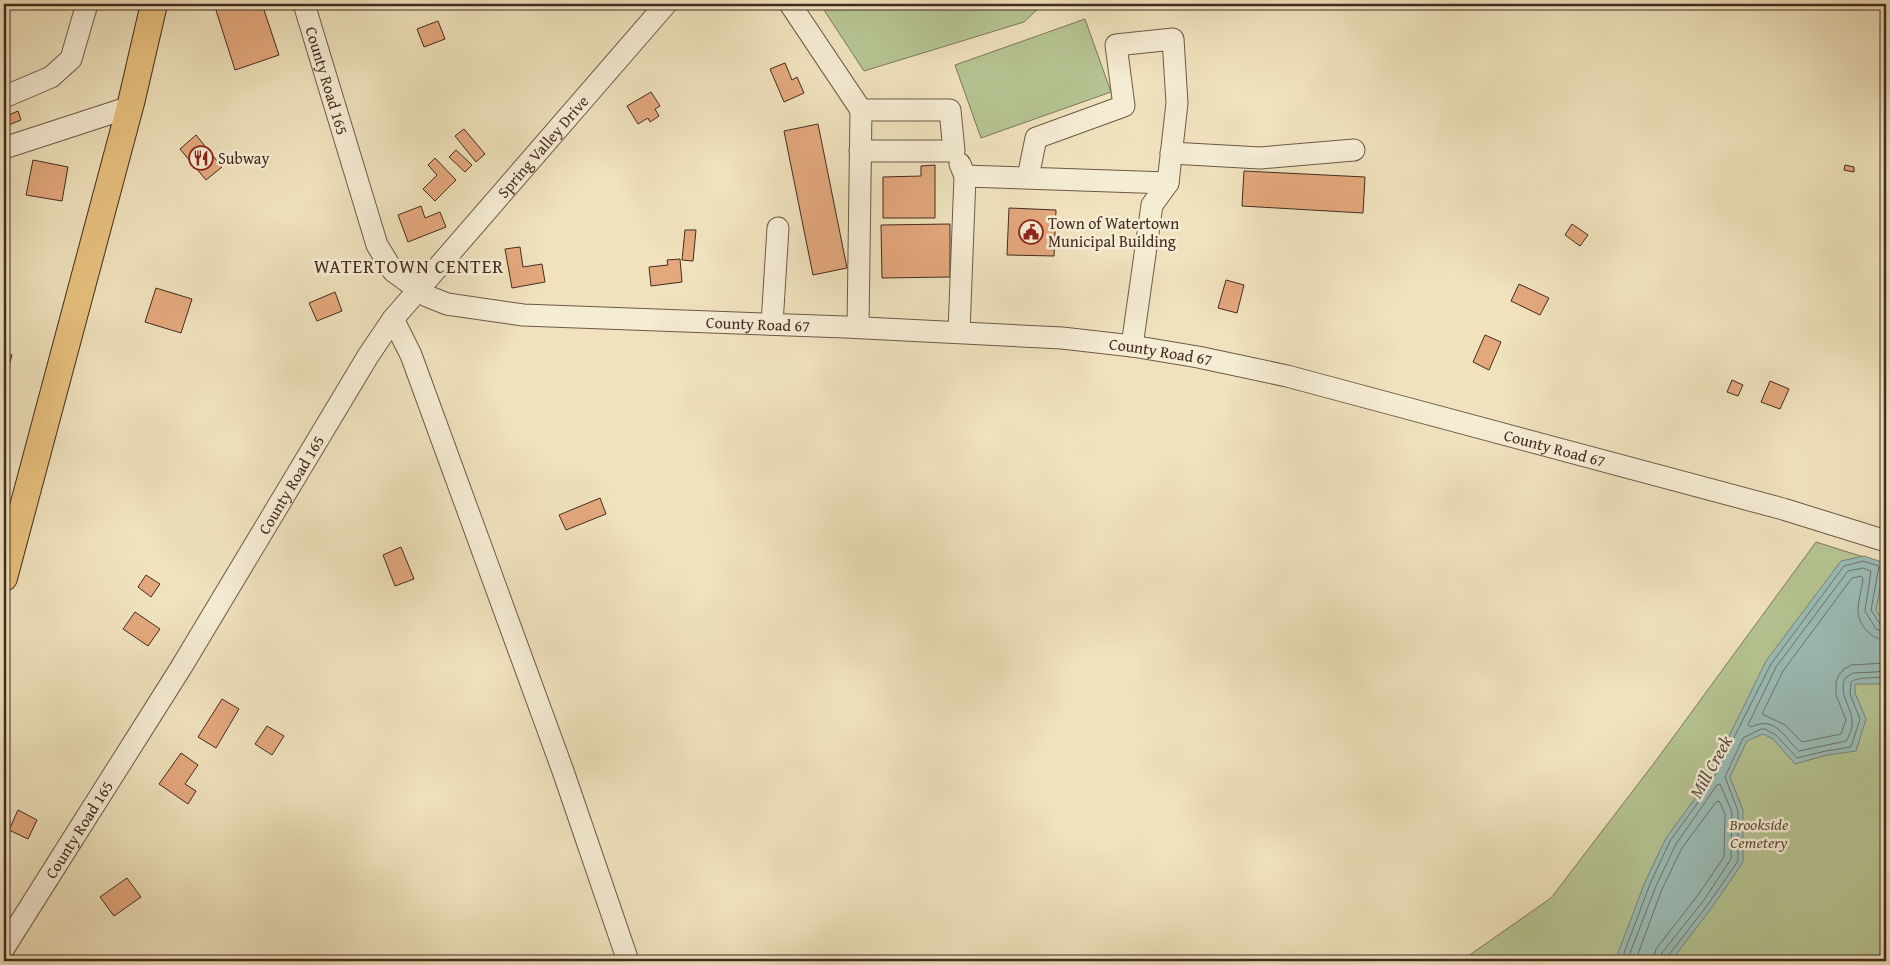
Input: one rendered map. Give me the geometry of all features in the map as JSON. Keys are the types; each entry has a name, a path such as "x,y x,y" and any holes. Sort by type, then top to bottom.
{"main road":[{"path":"4,578 130,107 154,4"}],"street":[{"path":"4,97 51,78 71,59 87,4"},
{"name":"County Road 165","path":"4,948 182,666 368,356 393,319 417,290 393,271 377,245 304,4"},
{"name":"Spring Valley Drive","path":"417,290 666,4"},
{"path":"790,4 861,110 858,327"},
{"path":"1028,177 1036,138 1124,106 1116,45 1173,39 1177,103 1168,183 1152,205 1132,346"},
{"path":"4,148 130,107"},
{"path":"861,110 950,110 954,152 965,176 959,332"},
{"path":"1171,153 1260,158 1354,150"},
{"path":"860,151 954,152"},
{"path":"965,176 1168,183"},
{"path":"772,324 778,228"},
{"name":"County Road 67","path":"417,290 447,304 523,315 858,327 1062,338 1132,346 1198,357 1287,376 1783,509 1886,541"},
{"path":"393,319 411,355 563,772 628,961"},
{"path":"4,957 6,961"}],"green space":[{"path":"820,4 1043,4 1024,22 864,71"},
{"path":"1085,19 1111,92 981,138 955,65"},
{"name":"Brookside Cemetery","path":"1816,542 1886,564 1886,961 1461,961 1551,898 1658,758"}],"water":[{"path":"1864,556 1885,563 1876,610 1883,621 1886,622 1886,681 1878,684 1855,684 1855,693 1866,719 1856,751 1827,755 1795,764 1773,739 1763,734 1747,741 1730,777 1743,810 1743,862 1713,906 1671,961 1620,961 1618,953 1645,882 1666,838 1705,785 1766,661 1841,561"}],"building":[{"path":"214,4 262,4 279,55 235,70"},
{"path":"438,21 445,39 424,47 417,29"},
{"path":"785,63 792,80 797,77 804,93 784,102 770,69"},
{"path":"651,92 660,106 655,109 659,116 650,122 648,118 638,124 627,106"},
{"path":"18,111 21,120 4,127 4,117"},
{"path":"818,124 847,268 813,275 784,131"},
{"path":"464,129 485,154 476,162 455,136"},
{"name":"Subway","path":"196,135 222,167 206,180 180,149"},
{"path":"456,150 472,165 465,172 449,157"},
{"path":"435,158 456,180 435,201 423,189 437,175 428,165"},
{"path":"33,160 68,167 62,201 26,195"},
{"path":"935,165 935,218 883,218 883,177 921,176 921,166"},
{"path":"1845,165 1854,167 1854,172 1844,170"},
{"path":"1244,171 1365,177 1363,213 1242,206"},
{"path":"421,206 425,218 440,212 446,227 408,242 398,215"},
{"name":"Town of Watertown Municipal Building","path":"1009,208 1056,210 1054,256 1007,255"},
{"path":"950,224 950,277 882,278 881,225"},
{"path":"1572,224 1588,235 1580,246 1565,235"},
{"path":"685,230 696,230 693,261 682,260"},
{"path":"520,247 523,267 542,264 545,282 512,288 505,249"},
{"path":"680,259 682,282 651,286 649,267 668,265 667,260"},
{"path":"1226,280 1244,285 1237,313 1218,308"},
{"path":"1519,284 1549,298 1540,315 1511,301"},
{"path":"156,288 192,299 181,333 145,322"},
{"path":"335,292 342,311 317,321 309,303"},
{"path":"1485,335 1501,342 1489,370 1473,362"},
{"path":"4,352 12,355 4,384"},
{"path":"1732,380 1743,385 1738,396 1727,392"},
{"path":"1770,381 1789,389 1780,409 1761,402"},
{"path":"600,498 606,514 566,530 559,515"},
{"path":"401,547 414,579 395,586 383,555"},
{"path":"146,575 160,584 151,597 138,587"},
{"path":"135,612 160,629 148,646 123,629"},
{"path":"222,699 239,709 216,748 198,737"},
{"path":"267,726 284,736 272,755 255,744"},
{"path":"181,753 198,765 185,784 196,791 188,804 159,784"},
{"path":"18,810 37,820 28,839 9,830"},
{"path":"127,878 141,897 114,916 100,897"}],"place":[{"name":"Subway","path":"201,158"},
{"name":"Town of Watertown Municipal Building","path":"1031,232"}],"district":[{"name":"WATERTOWN CENTER","path":"409,266"}],"water label":[{"name":"Mill Creek","path":"1711,767"}]}
